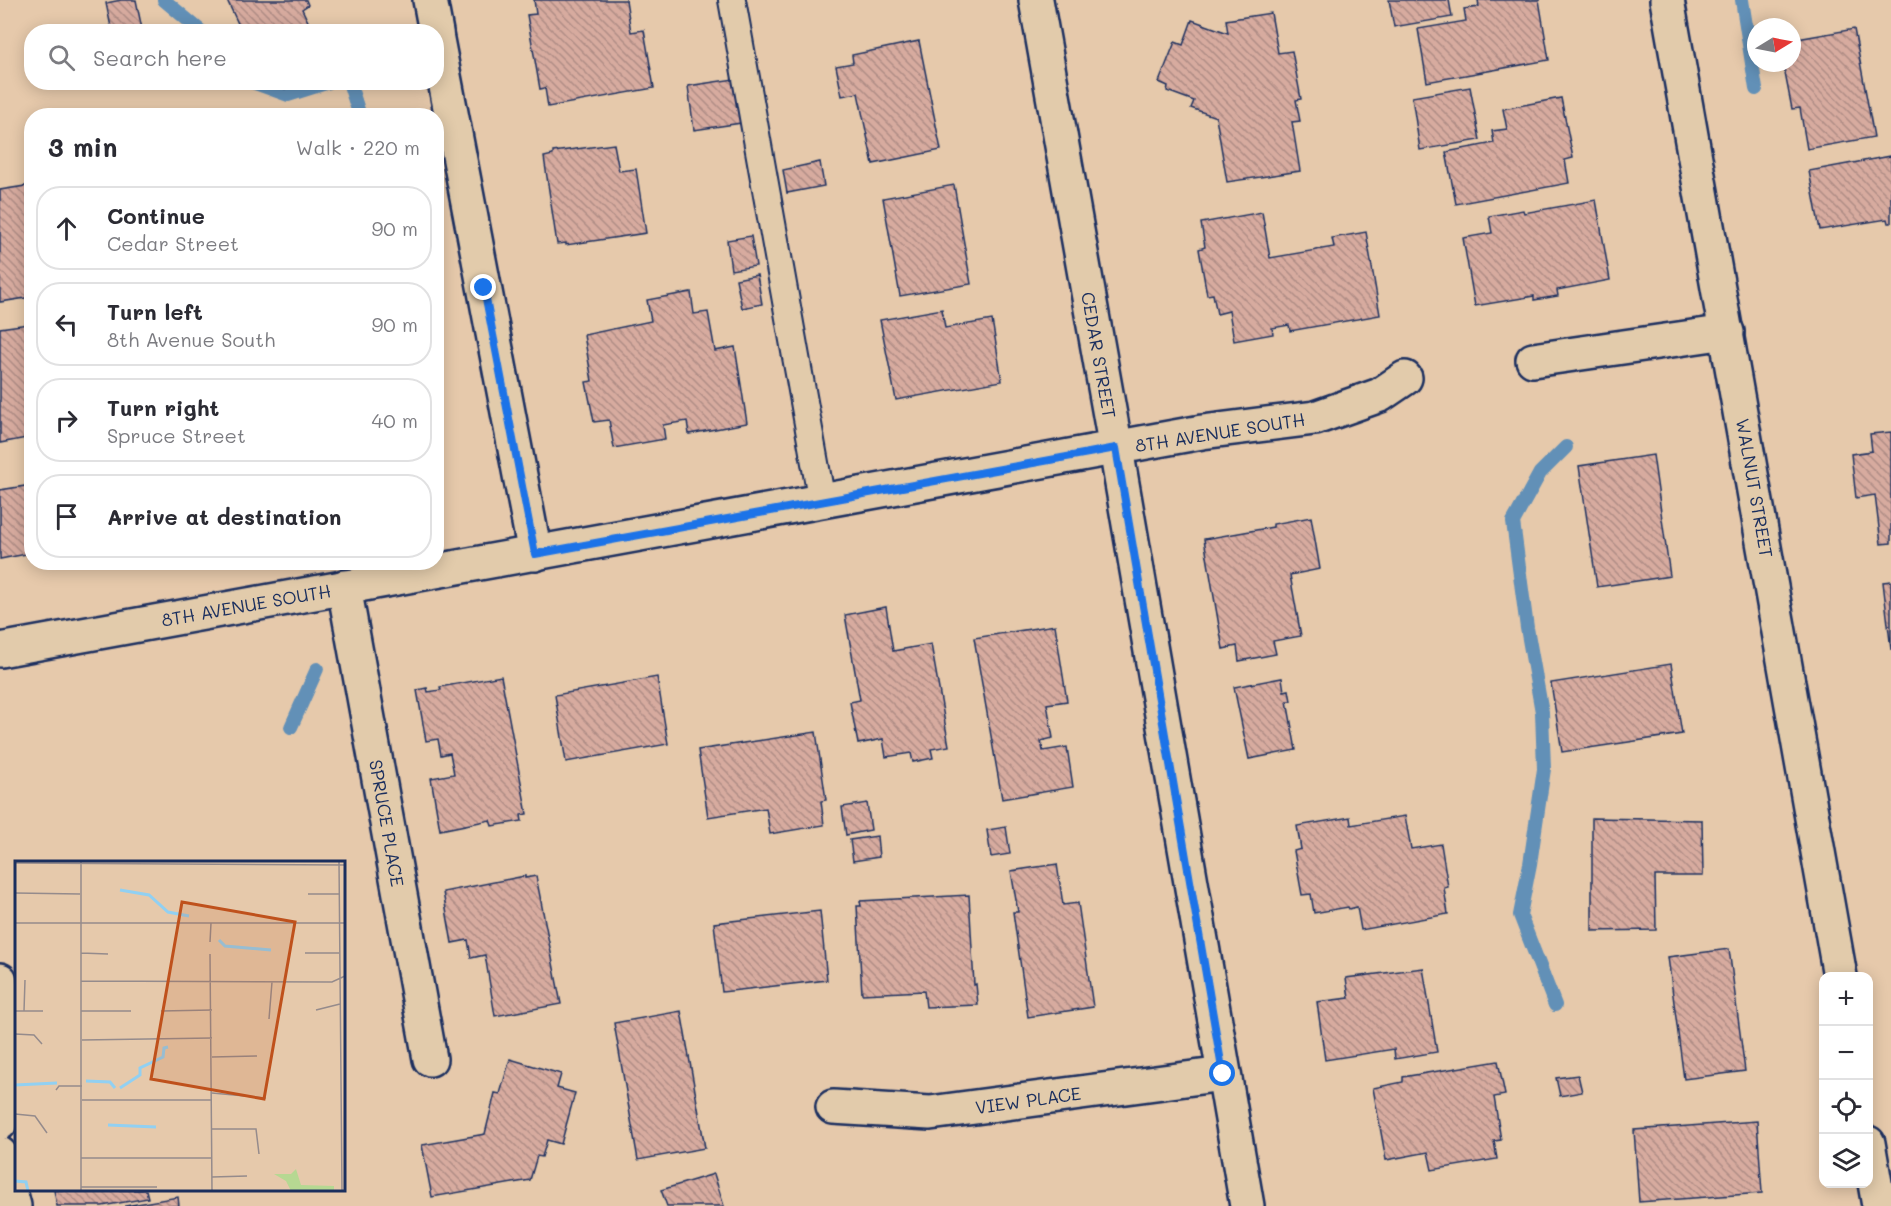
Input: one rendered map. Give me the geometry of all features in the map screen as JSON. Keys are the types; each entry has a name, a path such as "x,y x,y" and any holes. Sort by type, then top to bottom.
{"street":[{"path":"430,0 434,24"},
{"name":"CEDAR STREET","path":"1036,0 1247,1206"},
{"name":"WALNUT STREET","path":"1667,0 1839,972"},
{"path":"444,75 535,554"},
{"path":"1533,360 1727,332"},
{"name":"8TH AVENUE SOUTH","path":"444,570 1202,432 1315,418 1380,395 1406,378"},
{"name":"8TH AVENUE SOUTH","path":"0,650 442,570"},
{"name":"SPRUCE PLACE","path":"344,587 430,1059"},
{"path":"0,980 7,1051 0,1123"},
{"name":"VIEW PLACE","path":"833,1107 930,1113 1223,1074"},
{"path":"0,1154 14,1206"},
{"path":"1873,1166 1880,1206"}],"lane":[{"path":"732,0 822,502"}],"building":[{"path":"136,0 141,24 110,24 106,3"},
{"path":"227,0 306,0 308,5 302,9 309,24 238,24"},
{"path":"534,0 626,0 631,32 644,30 654,88 548,107 545,88 540,89 527,15 536,14"},
{"path":"1389,0 1449,0 1452,17 1394,27"},
{"path":"1478,0 1539,0 1549,60 1427,82 1418,29 1466,21 1464,9 1479,7"},
{"path":"1271,13 1278,53 1292,51 1301,99 1296,100 1300,121 1292,122 1300,171 1227,182 1216,117 1191,108 1194,101 1167,91 1168,86 1159,82 1175,42 1183,45 1192,20 1228,33 1226,20"},
{"path":"1854,29 1874,137 1807,149 1800,108 1792,109 1785,72 1801,72 1801,38"},
{"path":"919,41 941,150 873,164 858,93 842,96 836,66 853,63 852,55"},
{"path":"734,79 741,123 694,130 688,86"},
{"path":"1470,87 1480,140 1420,150 1412,97"},
{"path":"1561,98 1573,158 1565,160 1569,183 1456,204 1446,152 1494,143 1492,131 1507,129 1503,109"},
{"path":"614,144 619,171 636,169 646,233 566,245 566,243 557,244 544,157 553,155 553,152"},
{"path":"1891,156 1891,223 1888,223 1887,219 1820,230 1809,171"},
{"path":"820,162 824,186 787,193 783,170"},
{"path":"954,185 971,284 900,296 883,198"},
{"path":"24,186 24,298 0,302 0,190"},
{"path":"1596,200 1610,280 1557,290 1558,296 1534,300 1534,296 1475,306 1463,238 1492,233 1489,216 1523,210 1524,213"},
{"path":"1262,212 1270,258 1334,247 1332,238 1366,232 1380,315 1290,331 1289,325 1272,328 1273,334 1234,341 1229,311 1217,314 1213,294 1207,295 1199,249 1205,247 1201,223"},
{"path":"751,236 756,266 731,270 727,240"},
{"path":"757,275 762,304 742,308 736,279"},
{"path":"691,292 694,314 708,312 715,351 735,347 747,423 689,434 687,421 663,425 665,439 614,448 609,420 594,422 586,382 592,381 584,335 651,321 647,300"},
{"path":"942,309 945,328 992,320 1002,381 896,400 880,320"},
{"path":"24,325 24,438 0,443 0,328"},
{"path":"1891,432 1891,543 1881,544 1875,495 1856,498 1851,454 1872,451 1870,434"},
{"path":"1653,455 1670,576 1597,587 1579,466"},
{"path":"24,486 24,554 0,559 0,490"},
{"path":"1311,517 1320,569 1290,575 1301,636 1273,641 1276,654 1239,661 1237,646 1223,649 1204,539 1273,527 1273,524"},
{"path":"1891,581 1891,650 1883,582"},
{"path":"886,607 893,651 931,644 949,746 931,749 933,758 913,762 911,753 886,757 883,739 858,744 850,702 860,700 845,615"},
{"path":"1055,625 1067,701 1047,704 1053,738 1041,741 1043,751 1067,747 1073,787 1002,799 974,638"},
{"path":"1671,664 1682,734 1562,752 1551,683"},
{"path":"501,676 527,814 521,815 522,821 492,826 490,820 440,830 431,778 454,774 450,753 441,755 438,739 426,741 417,690 427,688 428,692 441,690 440,687"},
{"path":"657,677 668,744 566,762 555,695"},
{"path":"1282,678 1284,691 1289,690 1291,701 1287,701 1296,750 1249,759 1234,687"},
{"path":"816,732 826,800 821,801 824,825 770,834 766,808 708,817 698,750"},
{"path":"867,803 871,830 846,835 842,807"},
{"path":"1405,816 1411,849 1441,844 1448,887 1444,888 1448,914 1361,930 1357,907 1314,913 1311,894 1302,895 1294,851 1301,849 1297,826 1350,817 1351,825"},
{"path":"1592,818 1702,820 1703,876 1655,876 1656,930 1592,931"},
{"path":"1006,827 1010,854 991,857 987,830"},
{"path":"877,836 879,857 853,861 850,840"},
{"path":"1057,864 1063,905 1078,903 1093,1007 1028,1017 1013,912 1018,912 1011,871"},
{"path":"525,876 525,878 536,876 561,1004 495,1016 485,955 471,958 468,940 452,943 443,892"},
{"path":"969,895 974,985 976,984 978,1005 926,1007 924,991 862,994 857,906 861,906 860,901"},
{"path":"820,911 827,980 722,992 714,923"},
{"path":"1729,949 1745,1071 1684,1079 1668,957"},
{"path":"1423,968 1437,1052 1395,1059 1394,1049 1325,1060 1317,1002 1349,998 1346,978"},
{"path":"681,1011 705,1148 638,1160 614,1023"},
{"path":"510,1059 561,1074 557,1088 575,1093 561,1144 547,1140 542,1157 537,1156 530,1180 432,1197 422,1145 485,1134 495,1093 500,1094"},
{"path":"1498,1061 1505,1095 1494,1097 1501,1140 1494,1141 1497,1159 1432,1170 1428,1152 1386,1160 1373,1088 1403,1082 1403,1077"},
{"path":"1578,1075 1582,1092 1560,1096 1556,1078"},
{"path":"1757,1121 1762,1193 1639,1202 1634,1130"},
{"path":"714,1174 724,1206 667,1206 661,1190"},
{"path":"54,1191 146,1191 148,1198 102,1206 57,1206"},
{"path":"178,1197 179,1206 125,1206"}],"waterway":[{"path":"164,0 192,24"},
{"path":"1742,0 1756,89"},
{"path":"274,90 288,95 304,90"},
{"path":"352,90 357,108"},
{"path":"1555,1005 1520,915 1544,769 1542,712 1527,628 1513,522 1540,473 1566,447"},
{"path":"291,727 317,669"}],"route":[{"path":"484,288 535,554 1116,448 1223,1074"}]}
